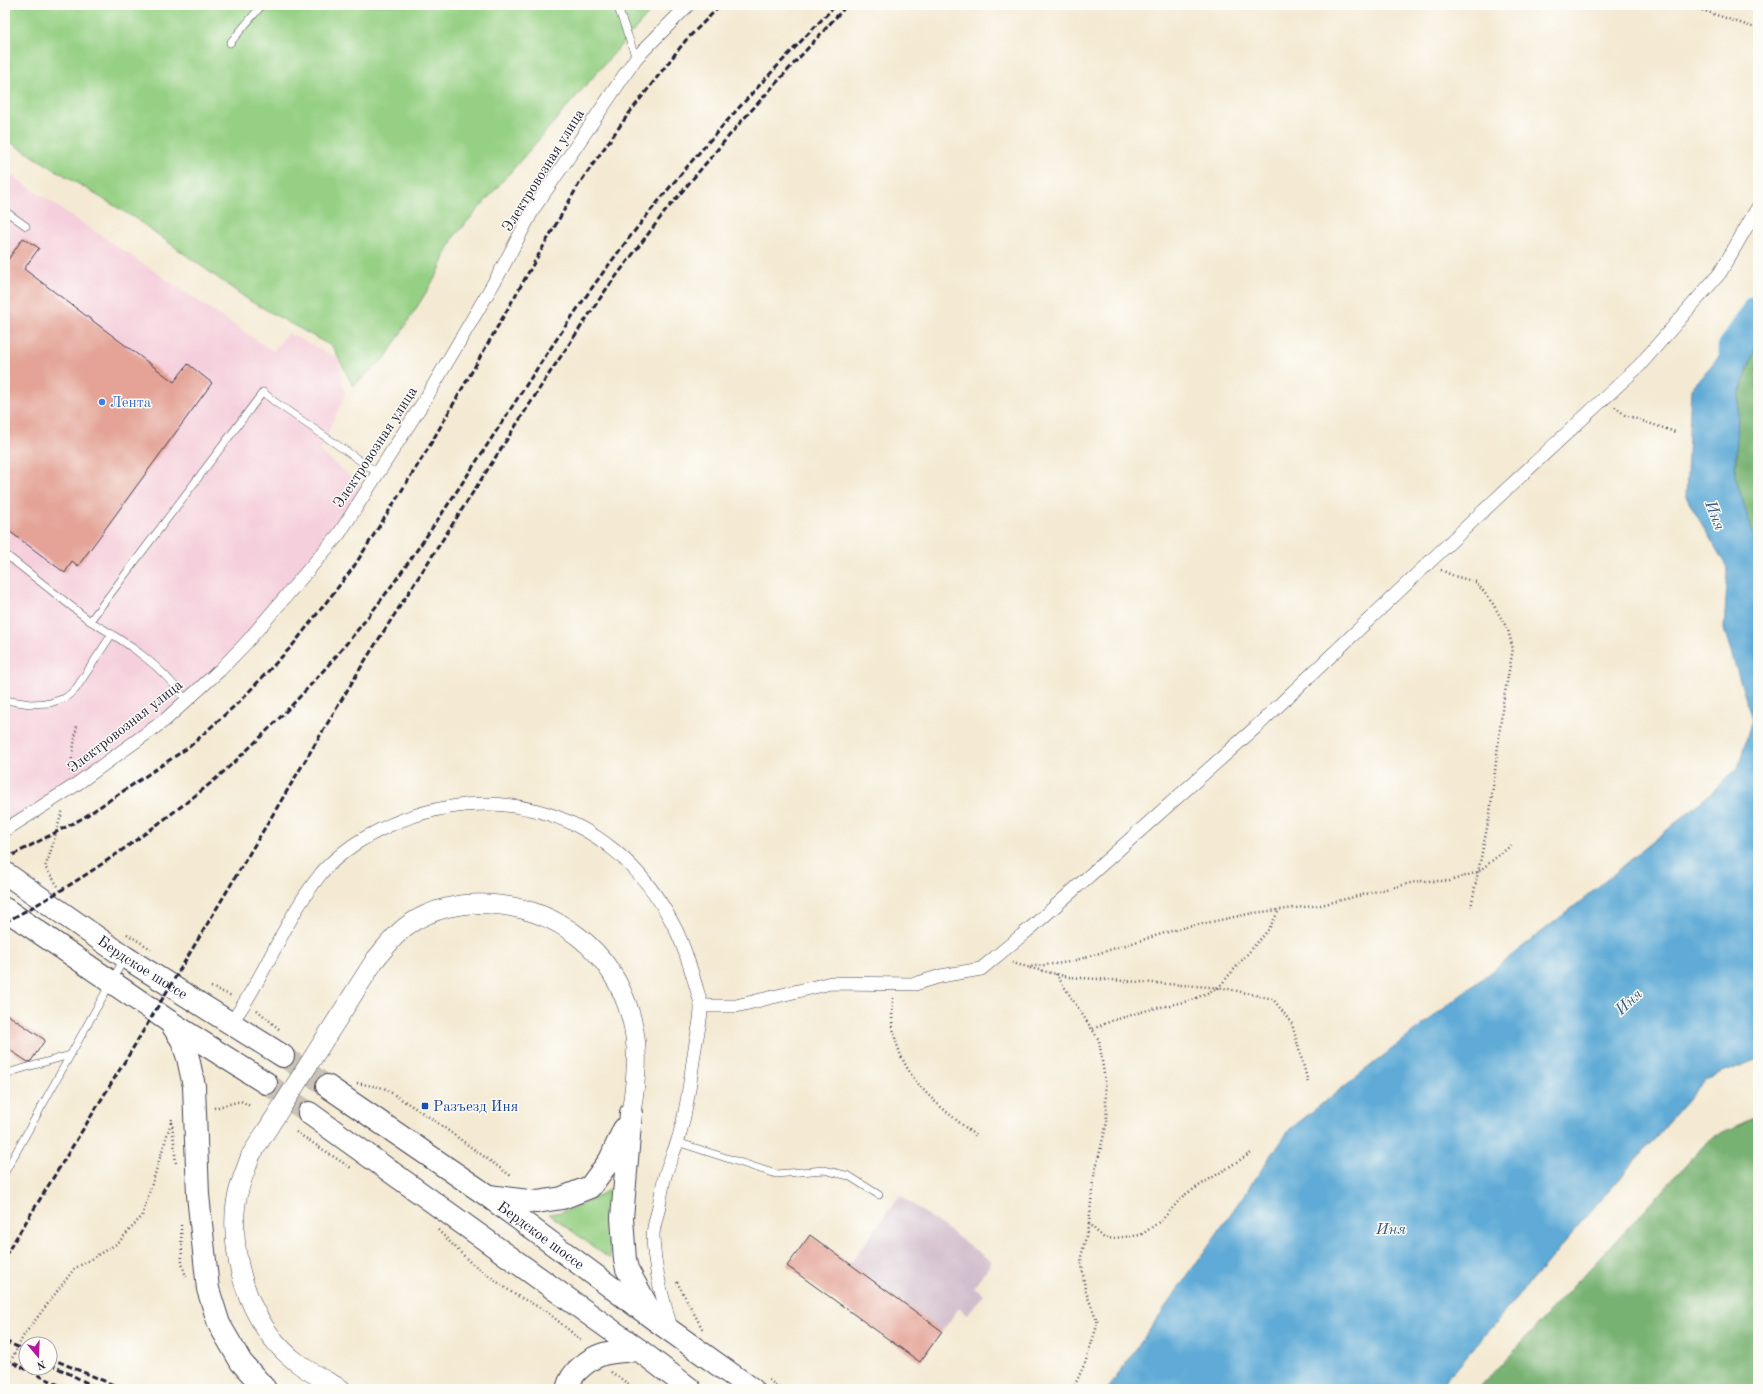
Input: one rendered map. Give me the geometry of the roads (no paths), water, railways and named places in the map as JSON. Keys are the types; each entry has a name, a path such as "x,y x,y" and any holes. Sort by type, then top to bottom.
{"highway":[{"name":"Бердское шоссе","path":"5,873 125,958 283,1056"},
{"name":"Бердское шоссе","path":"5,909 170,1022 266,1083"},
{"path":"170,1022 182,1040 188,1058 194,1086 198,1195 208,1289 219,1324 241,1362 265,1389"},
{"name":"Бердское шоссе","path":"326,1086 488,1196 663,1325 760,1384"},
{"path":"309,1113 639,1350 690,1389"},
{"path":"488,1196 537,1202 562,1198 590,1187 610,1160 631,1113"},
{"path":"631,1113 622,1218 625,1260 627,1269 663,1325"},
{"path":"567,1389 568,1383 576,1371 591,1358 611,1352 639,1350"}],"main road":[{"path":"341,1389 299,1364 273,1340 254,1309 239,1270 235,1241 235,1212 241,1183 251,1155 375,960 391,940 408,925 431,913 455,905 479,903 526,909 547,917 566,927 599,956 624,995 631,1016 636,1042 636,1079 631,1113"}],"street":[{"name":"Электровозная улица","path":"5,830 74,786 165,720 220,670 246,643 339,534 426,398 499,274 534,208 636,58 688,5"},
{"path":"702,1006 736,1006 831,983 894,985 915,984 940,976 981,969 996,958 1250,733 1427,564 1639,366 1720,272 1758,207"},
{"path":"231,1023 247,1001 298,909 321,873 357,843 397,821 430,810 467,804 504,804 528,807 554,815 581,828 598,839 632,865 666,910 684,945 702,1006 687,1101 677,1142 665,1175 653,1234 663,1325"}],"lane":[{"path":"230,44 262,5"},
{"path":"617,5 636,58"},
{"path":"5,211 26,226"},
{"path":"90,620 263,392 275,402 378,473"},
{"path":"5,554 90,620 143,654 173,682 186,700"},
{"path":"5,700 30,704 50,703 65,698 75,690 112,634"},
{"path":"5,1172 125,958"},
{"path":"5,1077 14,1071 70,1055"},
{"path":"677,1142 776,1174 824,1170 849,1176 879,1195"}],"water":[{"name":"Иня","path":"1758,311 1758,340 1739,395 1735,476 1758,550 1758,1059 1705,1080 1438,1389 1108,1389 1290,1129 1581,901 1702,801 1738,768 1752,719 1724,629 1728,569 1686,497 1691,389"}],"waterway":[{"name":"Иня","path":"1732,348 1758,309"}],"tunnel":[{"path":"283,1056 327,1086"},
{"path":"266,1083 309,1113"}],"railway":[{"path":"5,859 83,818 189,747 239,702 292,646 353,568 426,452 579,184 627,116 686,40 721,5"},
{"path":"5,922 45,900 103,863 196,795 223,773 254,743 319,675 360,627 398,577 448,505 569,321 594,285 650,211 710,140 836,5"},
{"path":"5,1256 130,1053 366,659 547,377 605,291 664,213 739,124 847,5"},
{"path":"5,1341 18,1347"},
{"path":"5,1359 67,1389"},
{"path":"58,1361 123,1389"},
{"path":"58,1368 99,1389"}],"place":[{"name":"Лента","path":"102,402"},
{"name":"Разъезд Иня","path":"425,1106"}]}
